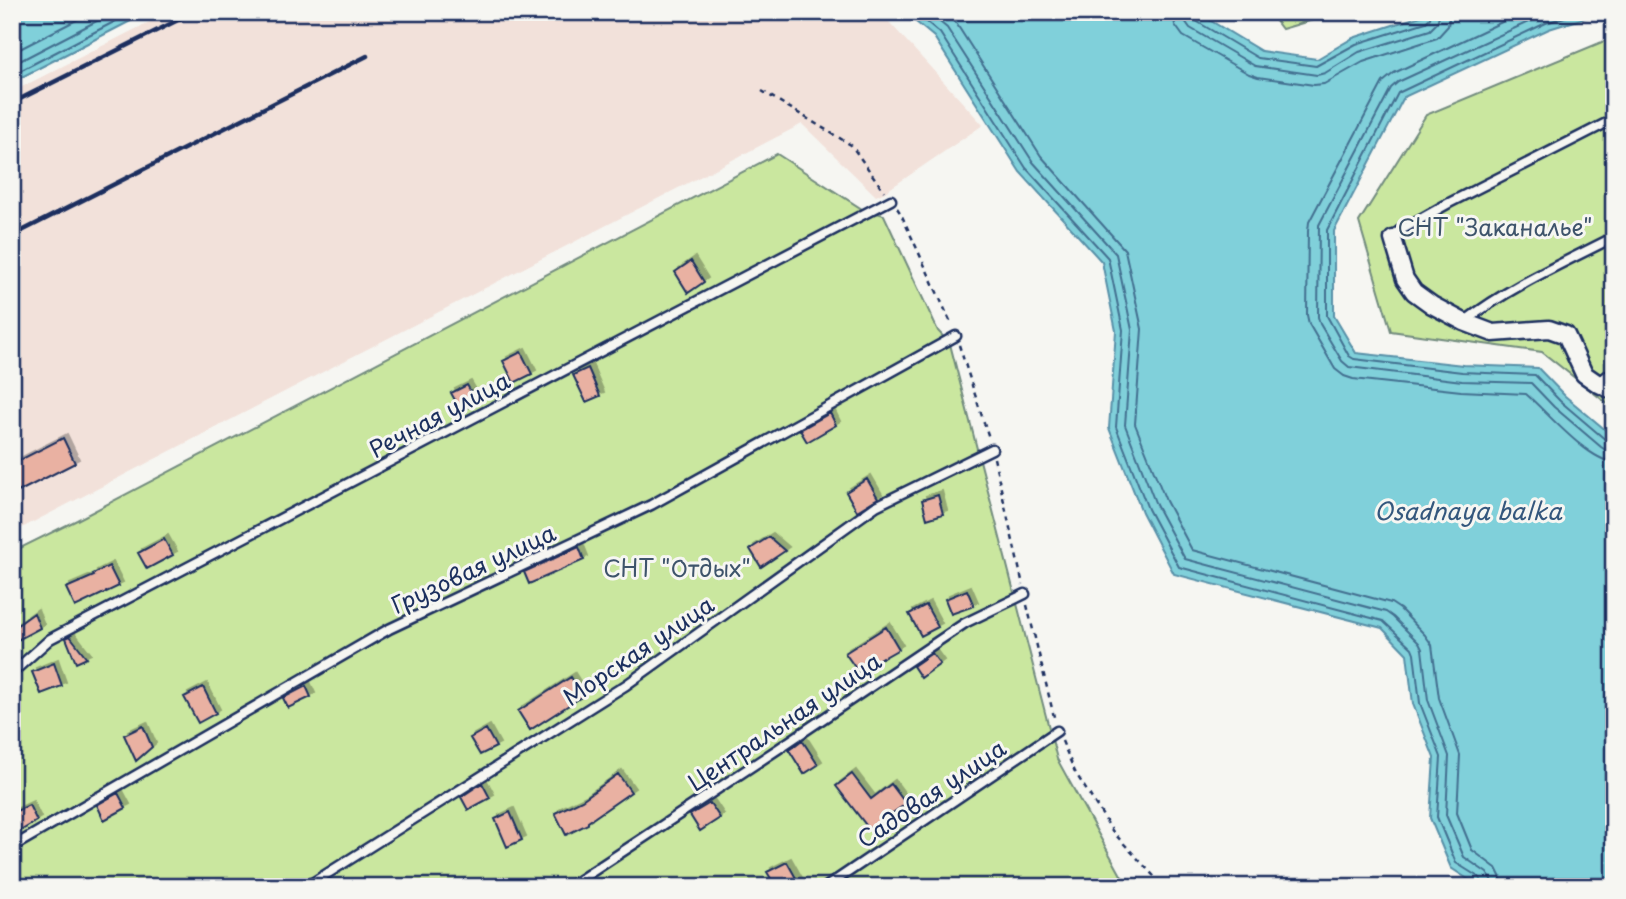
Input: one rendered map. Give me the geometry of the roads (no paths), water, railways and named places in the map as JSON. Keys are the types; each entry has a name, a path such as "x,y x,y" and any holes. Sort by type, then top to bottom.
{"street":[{"path":"1393,239 1405,279 1414,292 1432,305 1464,322 1493,333 1549,329 1566,335 1584,373 1614,391"}],"lane":[{"path":"1393,239 1399,231 1449,203 1614,119"},
{"name":"Речная улица","path":"12,673 50,639 891,200"},
{"path":"1464,322 1536,277 1614,237"},
{"name":"Грузовая улица","path":"12,847 389,629 651,505 956,336"},
{"path":"1597,383 1614,371"},
{"name":"Морская улица","path":"306,887 626,685 876,506 992,449"},
{"name":"Центральная улица","path":"569,887 965,623 1025,594"},
{"name":"Садовая улица","path":"826,887 1057,731"}],"water":[{"path":"12,12 148,12 12,82"},
{"name":"Osadnaya balka","path":"904,12 1196,12 1261,51 1317,59 1353,38 1433,12 1604,12 1549,29 1404,97 1334,231 1334,316 1356,353 1463,365 1538,368 1565,396 1614,437 1614,887 1480,887 1451,868 1430,818 1434,758 1413,704 1407,654 1382,628 1174,574 1142,512 1109,428 1116,331 1102,262 1020,172 934,37"}],"railway":[{"path":"12,103 194,12"},
{"path":"12,236 367,56"}],"park label":[{"name":"СНТ \"Заканалье\"","path":"1495,226"},
{"name":"СНТ \"Отдых\"","path":"677,567"}]}
